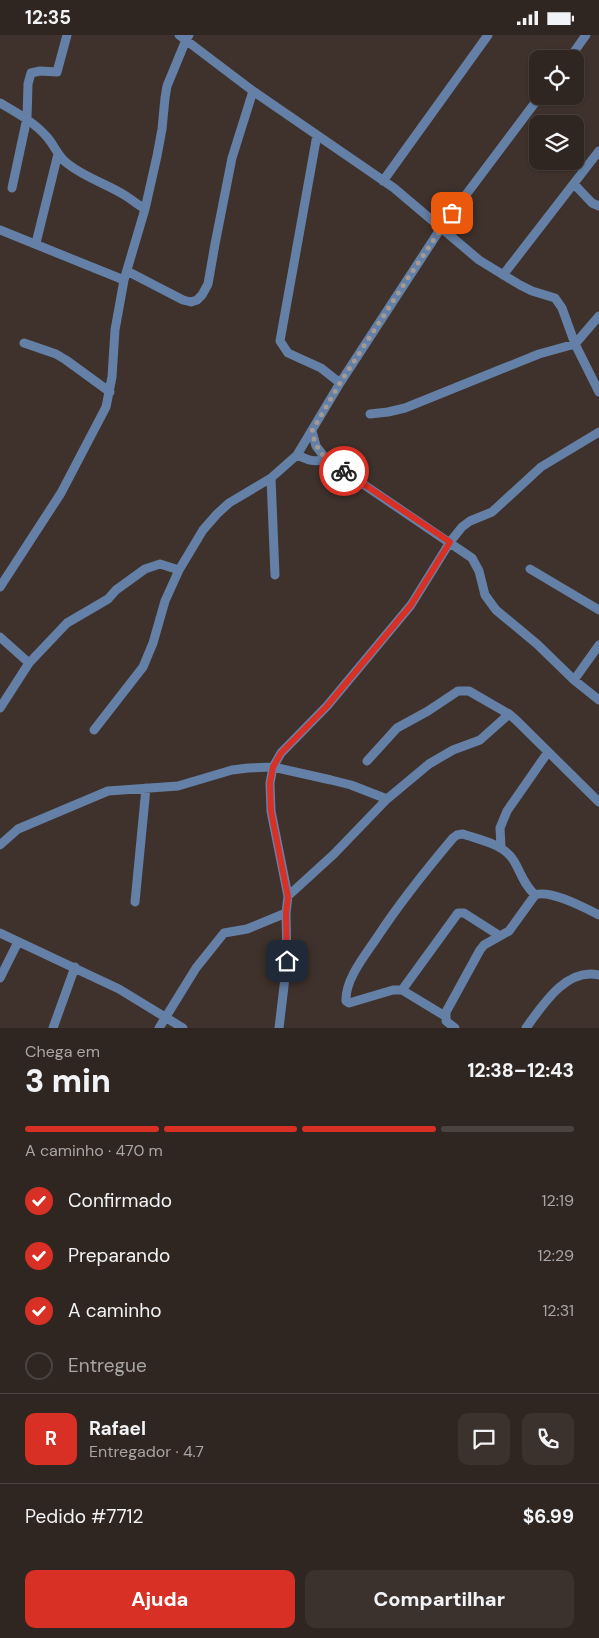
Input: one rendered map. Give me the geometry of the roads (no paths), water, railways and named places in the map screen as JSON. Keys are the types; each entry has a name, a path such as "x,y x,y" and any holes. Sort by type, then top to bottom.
{"street":[{"path":"12,188 27,118 30,75 35,71 57,72 67,35"},
{"path":"383,181 488,35"},
{"path":"575,50 586,35"},
{"path":"0,587 61,493 106,407 110,392 115,329 126,271 145,209 162,129 167,86 184,37 253,91 394,188 479,260 532,291 555,299 562,308 575,344 599,392"},
{"path":"126,271 183,300 191,302 197,300 202,295 208,284 232,158 253,91"},
{"path":"0,103 27,118 47,136 58,154 68,164 94,180 125,195 145,209"},
{"path":"94,730 143,667 153,643 165,601 203,530 217,513 229,503 271,478 298,455 340,383 441,228 533,105"},
{"path":"317,135 280,341 288,353 321,368 340,383"},
{"path":"503,275 599,151"},
{"path":"36,243 58,154"},
{"path":"574,184 592,203 599,205"},
{"path":"0,230 36,243 124,281"},
{"path":"370,414 388,413 405,408 539,354 575,344 599,316"},
{"path":"24,343 56,354 110,392"},
{"path":"312,431 316,446 326,459 472,558 479,571 484,595 496,610 599,700"},
{"path":"279,1028 287,961 286,913 288,897 271,811 270,783 273,767 281,753 327,706 411,605 450,542 462,527 470,521 492,512 541,467 599,432"},
{"path":"298,455 311,462 326,459"},
{"path":"271,478 275,575"},
{"path":"0,708 29,663 67,623 108,599 116,589 145,569 160,564 180,570"},
{"path":"530,569 599,609"},
{"path":"0,637 29,663"},
{"path":"574,680 599,645"},
{"path":"368,761 397,729 458,691 469,691 516,719 599,802"},
{"path":"288,897 334,854 387,799 429,765 453,750 480,740 509,714"},
{"path":"501,847 500,828 507,811 548,752"},
{"path":"0,845 18,829 108,791 185,785 232,770 273,767 351,785 387,799"},
{"path":"135,902 146,788"},
{"path":"455,1028 448,1023 445,1016 402,989 392,990 349,1003 346,1001 352,977 361,960 419,877 457,835 463,834 501,847 514,860 525,885 535,895"},
{"path":"445,1016 480,950 484,945 509,931 535,895 542,893 563,899 599,915"},
{"path":"159,1028 196,968 224,933 247,929 286,913"},
{"path":"402,989 458,913 464,913 500,936"},
{"path":"0,933 119,989 183,1028"},
{"path":"0,978 18,942"},
{"path":"53,1028 75,967"},
{"path":"526,1028 556,990 567,982 580,975 592,973 599,975"}]}
